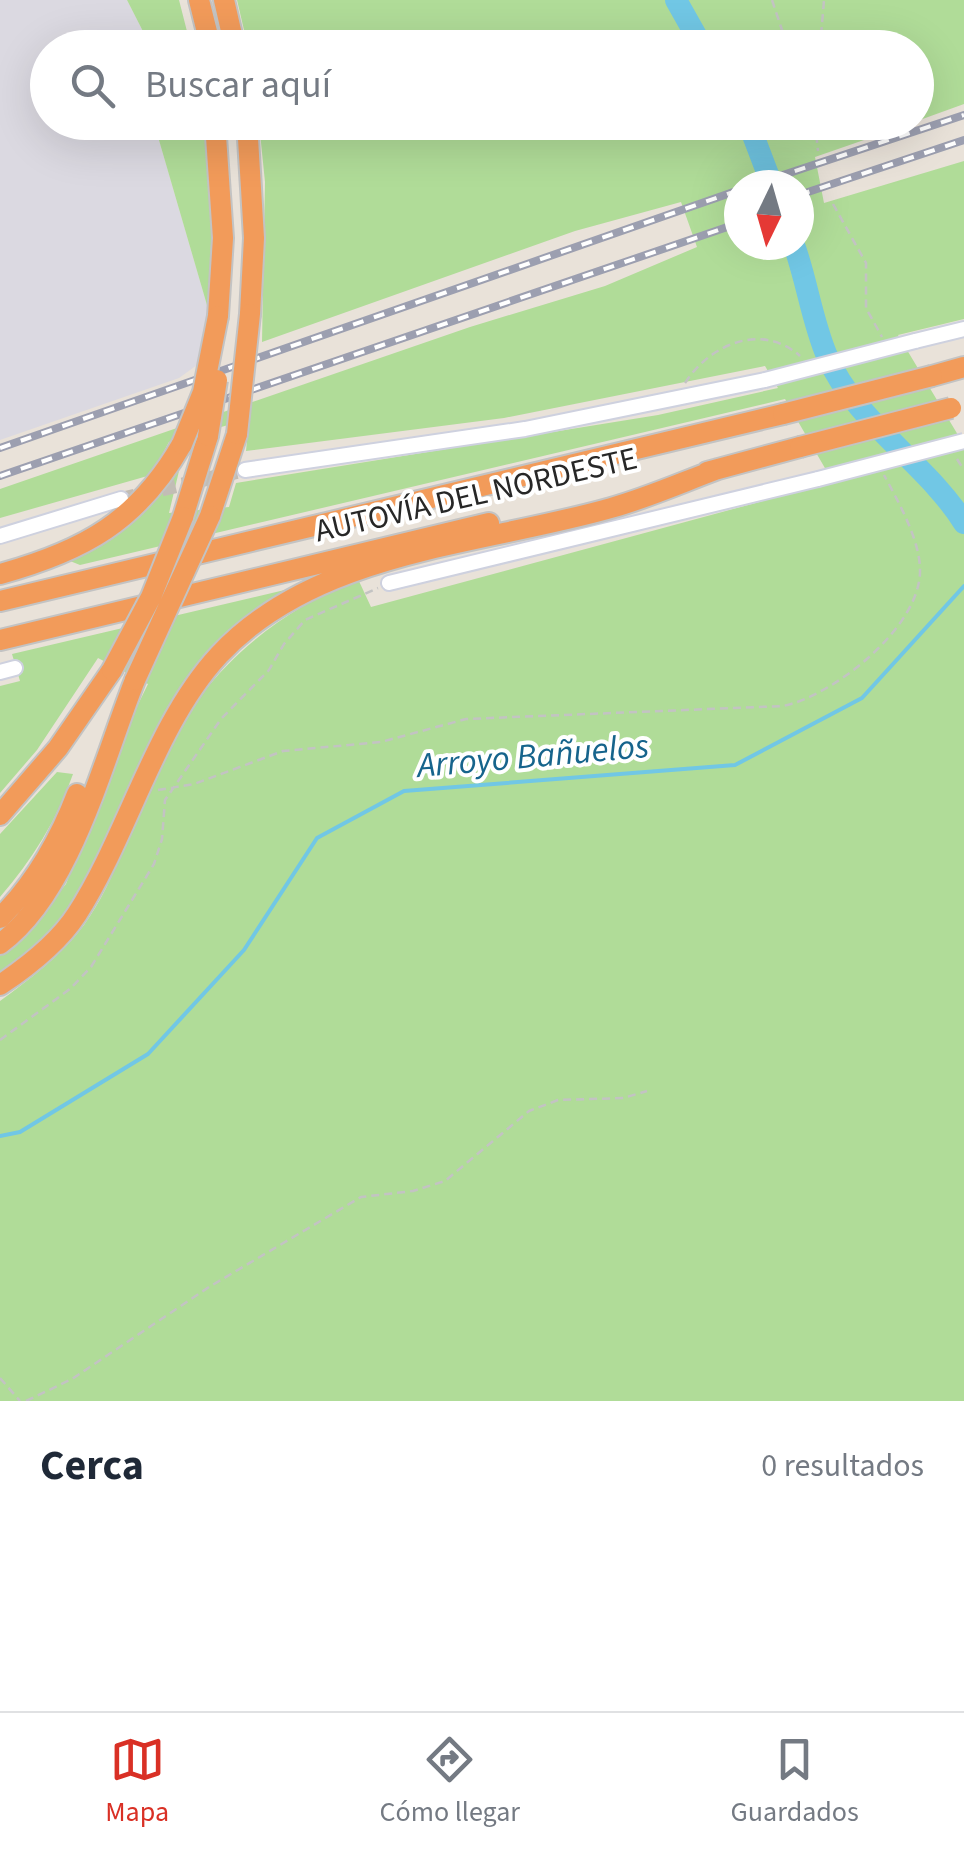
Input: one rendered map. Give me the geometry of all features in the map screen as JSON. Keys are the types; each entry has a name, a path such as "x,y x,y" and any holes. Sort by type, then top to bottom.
{"highway":[{"path":"224,0 231,30"},
{"path":"200,5 205,30"},
{"path":"0,815 58,748 112,670 151,597 183,517 208,436 232,315 216,140"},
{"path":"0,944 38,905 74,846 135,680 210,516 237,434 227,140"},
{"path":"0,574 64,554 110,530 159,484 182,444 232,315 254,238 248,140"},
{"name":"AUTOVÍA DEL NORDESTE","path":"0,601 964,367"},
{"name":"AUTOVÍA DEL NORDESTE","path":"0,640 718,469 958,406"},
{"path":"0,986 26,968 76,916 172,726 218,656 274,611 387,562 613,508 718,469"},
{"path":"0,918 23,895 60,838 101,734 135,680"}],"street":[{"path":"245,470 525,429 766,380 964,329"},
{"path":"389,584 964,441"},
{"path":"0,536 121,499"}],"path":[{"path":"772,0 782,30"},
{"path":"822,30 824,0"},
{"path":"817,140 818,152"},
{"path":"140,789 171,790 283,751 381,742 466,719 783,706 810,700 878,650 914,597 921,571 902,512"},
{"path":"0,1040 70,989 91,967 154,864 162,840 165,800 221,719 269,670 284,644 306,620 389,584"},
{"path":"26,1401 72,1379 208,1286 361,1197 413,1191 444,1181 529,1111 558,1100 623,1098 647,1091"},
{"path":"0,1378 20,1401"}],"shaded area":[{"path":"0,0 127,0 142,30 30,30 30,140 159,140 209,312 197,365 179,378 0,440"}],"green space":[{"path":"127,0 179,0 187,30 142,30"},
{"path":"237,0 964,0 964,104 934,115 934,30 244,30"},
{"path":"159,140 206,140 212,212 209,312"},
{"path":"261,140 864,140 815,157 824,203 964,161 964,319 898,335 964,445 964,1401 0,1401 0,1001 56,956 96,907 154,773 171,740 212,681 293,612 358,579 371,607 833,482 785,399 80,565 70,561 148,508 179,471 169,513 229,507 236,483 658,415 778,388 765,366 504,418 246,451 249,419 169,442 151,475 0,518 0,489 470,327 605,286 697,247 681,202 575,231 262,342 265,182"},
{"path":"310,584 174,707 135,775 101,857 73,908 47,939 0,981 0,954 31,926 66,884 121,739 148,684 98,658 37,750 0,793 0,686 20,681 12,654"},
{"path":"57,772 73,774 59,807 33,854 0,897 0,834"}],"waterway":[{"path":"676,0 693,30"},
{"path":"755,140 766,170"},
{"path":"798,260 822,343 839,380 873,422 949,501 964,523"},
{"name":"Arroyo Bañuelos","path":"0,1136 20,1132 148,1054 244,950 317,838 404,791 735,765 862,698 964,586"}],"tunnel":[{"path":"121,499 245,470"}],"railway":[{"path":"934,125 964,115"},
{"path":"798,170 889,140"},
{"path":"814,190 964,140"},
{"path":"0,448 724,195"},
{"path":"0,476 724,228"}]}
